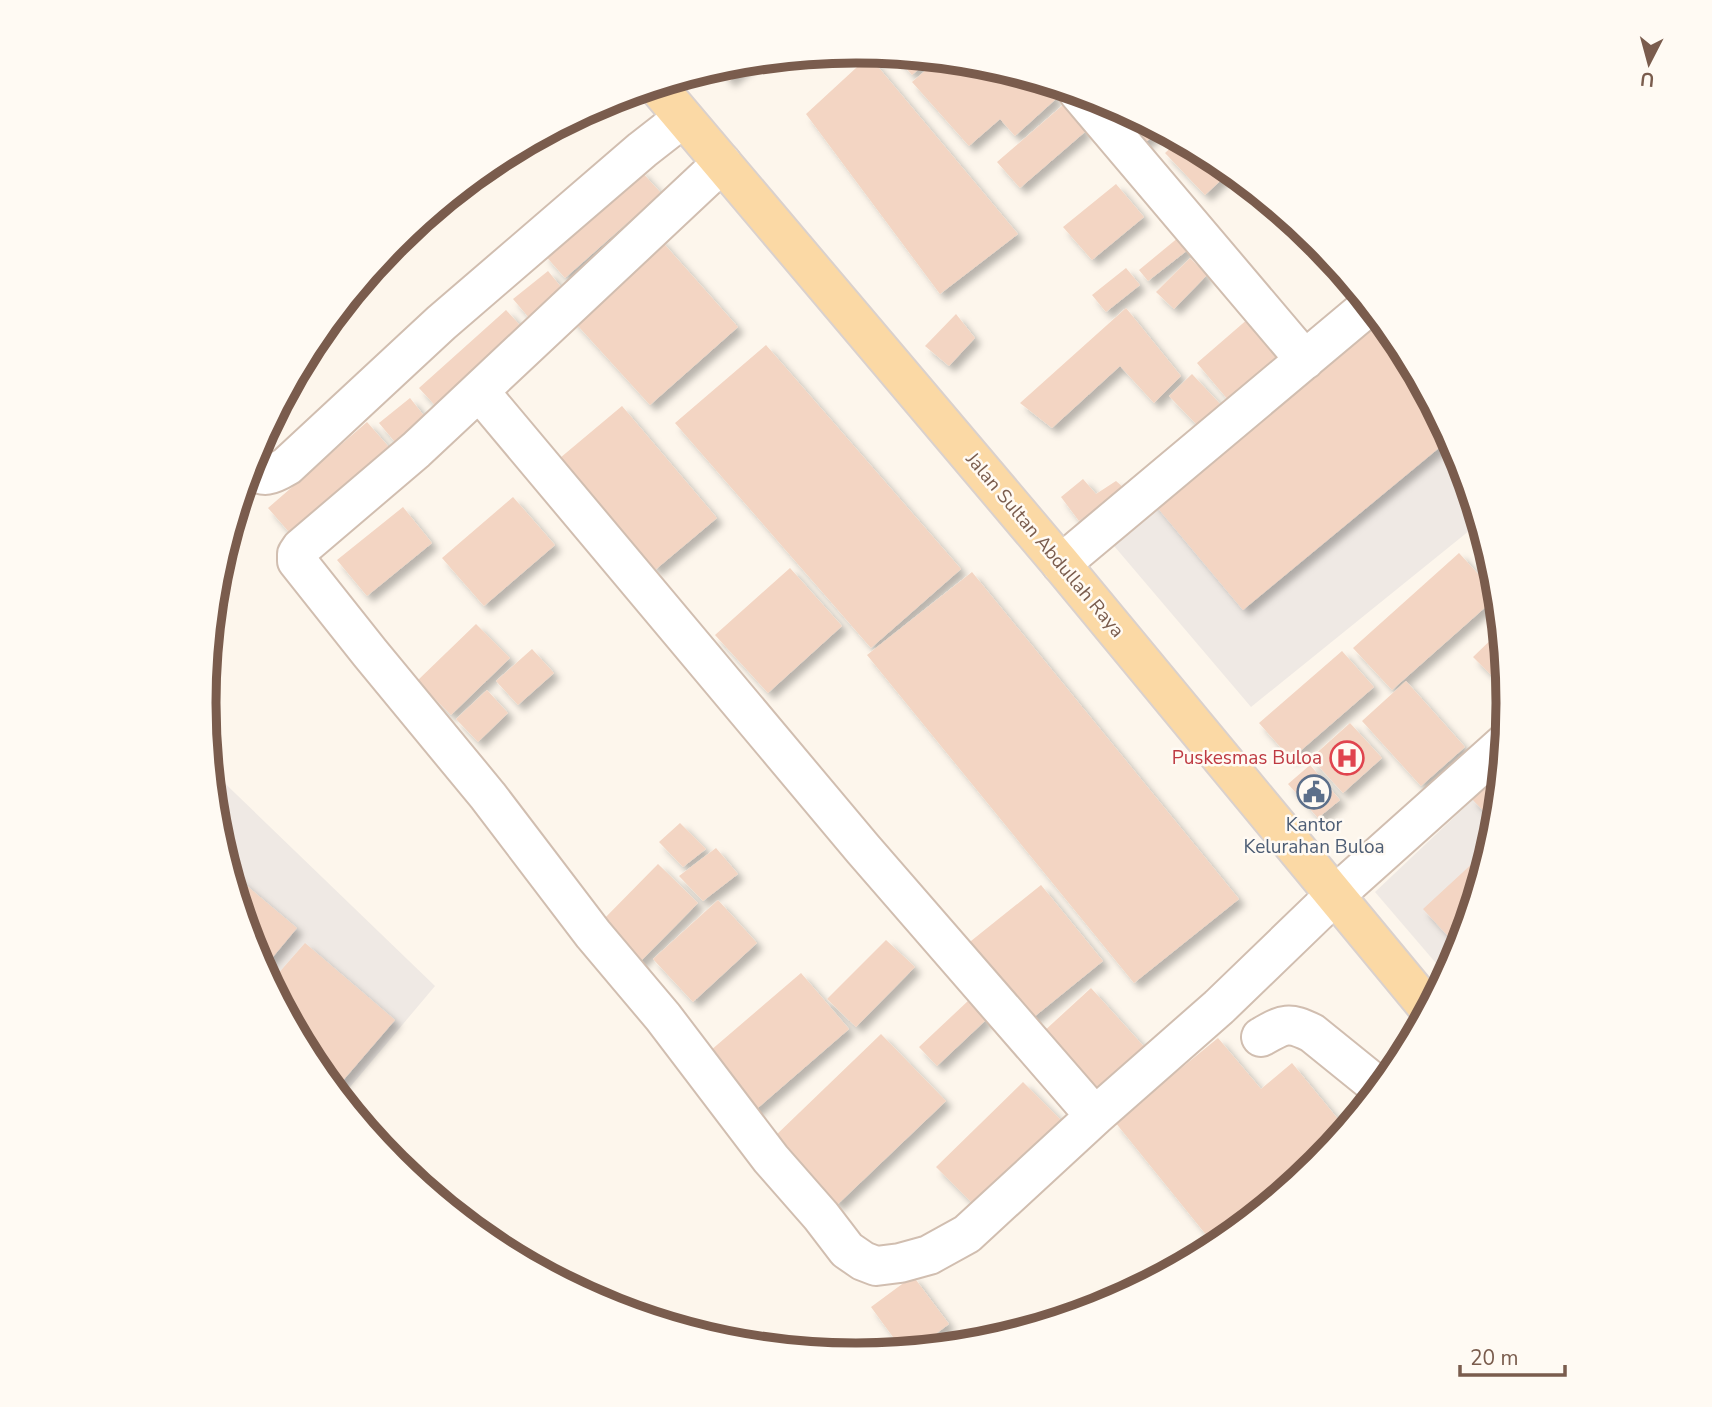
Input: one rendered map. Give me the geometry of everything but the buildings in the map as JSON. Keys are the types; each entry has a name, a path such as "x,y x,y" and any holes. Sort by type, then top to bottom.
{"main road":[{"name":"Jalan Sultan Abdullah Raya","path":"663,93 1061,564 1423,1001"}],"street":[{"path":"1091,108 1306,360"},
{"path":"258,473 269,476 287,466 452,314 642,150 683,118"},
{"path":"722,163 416,450 296,554 297,561 488,796 593,934 663,1017 771,1160 847,1250 863,1261 876,1266 886,1265 929,1255 967,1234 1219,1007 1334,896 1494,753"},
{"path":"1061,564 1362,312"},
{"path":"479,391 863,849 1095,1116"},
{"path":"1261,1037 1284,1025 1300,1027 1312,1033 1373,1081"}],"shaded area":[{"path":"1389,348 1411,383 1448,458 1472,528 1251,707 1109,540"},
{"path":"220,779 435,986 347,1091 301,1024 264,949 237,869"},
{"path":"1491,782 1475,869 1463,909 1439,967 1375,892"}],"place":[{"name":"Puskesmas Buloa","path":"1347,758"},
{"name":"Kantor Kelurahan Buloa","path":"1314,792"}]}
